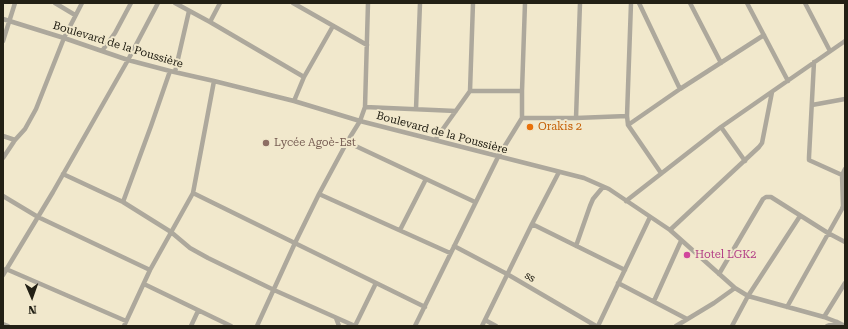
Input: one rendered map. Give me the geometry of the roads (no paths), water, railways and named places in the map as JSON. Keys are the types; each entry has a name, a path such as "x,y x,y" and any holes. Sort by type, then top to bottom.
{"street":[{"path":"3,40 15,3"},
{"path":"55,3 75,15"},
{"path":"3,158 15,140 25,129 36,109 64,38 82,3"},
{"path":"102,51 115,33 131,3"},
{"path":"3,275 128,60 157,4 151,3"},
{"path":"175,3 304,77"},
{"path":"210,22 220,3"},
{"path":"293,3 367,45"},
{"path":"257,326 319,194 360,121 365,107 368,3"},
{"path":"416,109 420,3"},
{"path":"435,140 470,91 473,3"},
{"path":"415,326 498,157 522,118 525,3"},
{"path":"576,118 580,3"},
{"path":"631,3 627,116 628,125 661,173"},
{"path":"639,3 680,89"},
{"path":"690,3 721,63"},
{"path":"747,3 788,80"},
{"path":"804,3 830,51"},
{"path":"123,202 173,72 189,11"},
{"name":"Boulevard de la Poussière","path":"3,19 128,60 294,101 360,121 584,178 609,189 670,230 735,288 748,296 824,318 845,326"},
{"path":"294,101 304,77 333,26"},
{"path":"628,125 680,89 764,35"},
{"path":"626,201 721,127 845,41"},
{"path":"814,62 809,160 842,175"},
{"path":"6,269 125,324 150,270 193,193 214,81"},
{"path":"470,91 522,91"},
{"path":"670,230 761,145 772,92"},
{"path":"812,105 845,99"},
{"path":"365,107 456,111"},
{"path":"522,118 627,116"},
{"path":"721,127 745,161"},
{"path":"3,136 15,140"},
{"path":"347,142 475,202"},
{"path":"787,307 843,206 842,175 845,169"},
{"path":"482,326 559,172"},
{"path":"63,174 123,202 170,232 190,248 208,258 274,290 355,326 376,283"},
{"path":"400,230 426,179"},
{"path":"576,246 593,199 603,187"},
{"path":"193,193 424,306"},
{"path":"319,194 450,253"},
{"path":"3,196 38,217 150,270"},
{"path":"719,274 763,199 766,197 771,197 845,242"},
{"path":"732,326 748,296 800,216"},
{"path":"597,326 650,217"},
{"path":"532,224 625,270"},
{"path":"654,301 682,241"},
{"name":"ss","path":"454,246 507,274 597,326"},
{"path":"824,318 845,283"},
{"path":"144,284 231,326"},
{"path":"618,284 687,319"},
{"path":"677,326 735,288"},
{"path":"191,326 198,311"},
{"path":"336,318 339,326"},
{"path":"485,320 496,326"},
{"path":"3,324 8,326"},
{"path":"827,326 837,324"}],"place":[{"name":"Orakis 2","path":"530,127"},
{"name":"Lycée Agoè-Est","path":"266,143"},
{"name":"Hotel LGK2","path":"687,255"}]}
